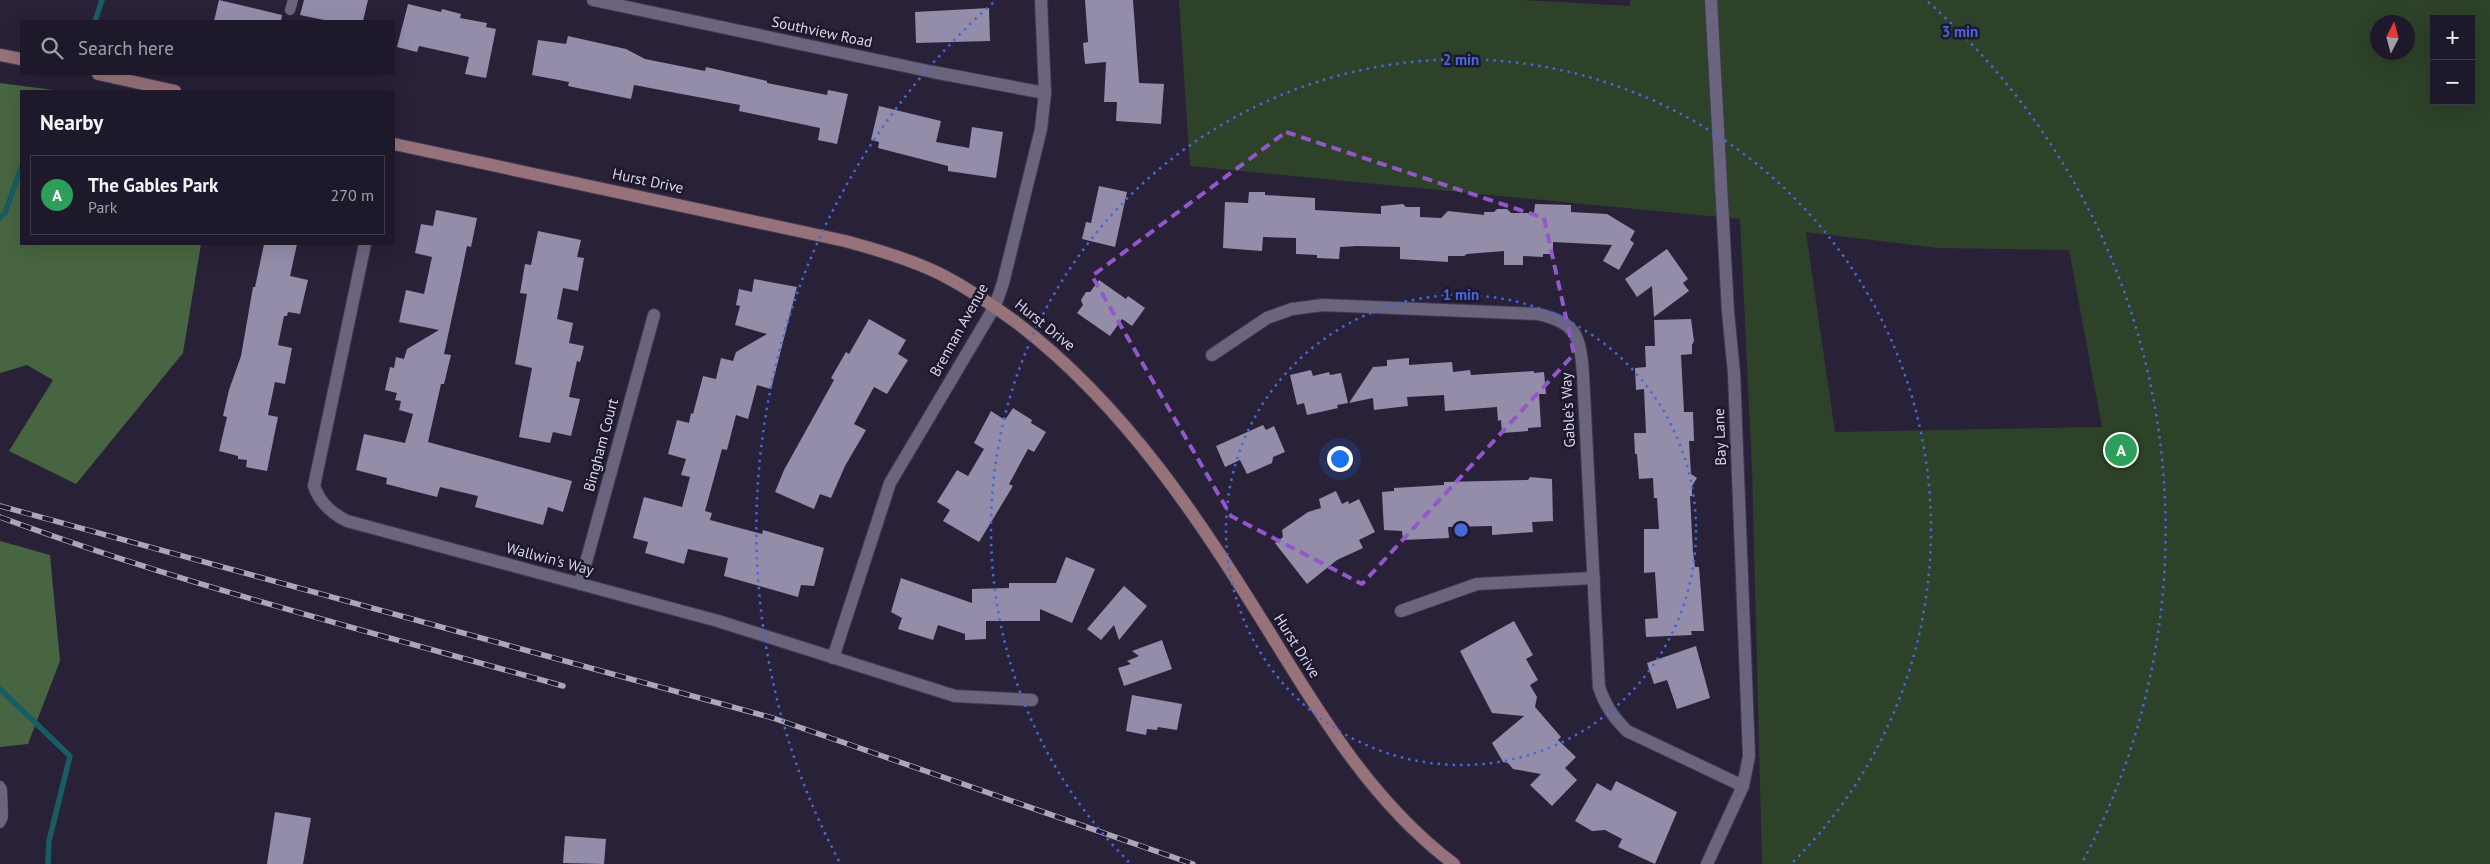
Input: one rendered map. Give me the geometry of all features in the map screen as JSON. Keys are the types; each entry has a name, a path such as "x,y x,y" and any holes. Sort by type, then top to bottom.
{"street":[{"name":"Southview Road","path":"593,0 933,72 1045,93"},
{"name":"Brennan Avenue","path":"833,658 890,483 994,306 1004,283 1023,211 1041,129 1045,93 1041,0"},
{"name":"Bay Lane","path":"1707,864 1743,786 1749,756 1743,565 1736,466 1734,373 1728,312 1711,0"},
{"path":"0,55 20,59"},
{"path":"103,75 171,90"},
{"name":"Hurst Drive","path":"395,144 845,241 897,256 933,270 994,306 1064,362 1145,449 1188,506 1294,673 1350,756 1405,821 1454,864"},
{"name":"Wallwin's Way","path":"365,245 314,486 317,495 334,514 347,521 718,621 955,696 1032,700"},
{"name":"Gable's Way","path":"1212,355 1267,318 1292,309 1323,304 1538,314 1558,318 1575,331 1581,347 1599,687 1613,717 1627,730 1743,786"},
{"name":"Bingham Court","path":"580,584 654,315"},
{"path":"1401,611 1477,584 1594,578"}],"lane":[{"path":"0,786 2,789 3,817 0,823"}],"highlighted area":[{"path":"1286,132 1544,218 1574,354 1362,584 1231,516 1092,276"}],"green space":[{"path":"1179,0 1523,0 1630,6 1630,0 2490,0 2490,864 1762,864 1752,469 1740,219 1190,166","holes":["1806,232 1938,248 2069,250 2102,427 1835,432"]},
{"path":"0,83 53,90 20,90 20,245 201,245 183,353 76,484 9,451 53,380 27,365 0,373"},
{"path":"0,541 50,555 60,661 28,744 0,747"}],"building":[{"path":"219,0 282,15 281,20 214,20"},
{"path":"304,0 368,0 363,20 324,20 300,15"},
{"path":"1085,0 1133,0 1139,83 1164,84 1161,124 1116,121 1117,102 1104,102 1106,62 1085,64 1083,43 1088,42"},
{"path":"408,4 441,12 442,9 461,14 460,18 487,23 486,27 496,29 486,78 465,74 469,57 419,46 417,52 397,47"},
{"path":"989,8 990,41 916,43 915,12"},
{"path":"568,36 626,49 645,59 705,71 706,67 767,81 767,83 827,95 828,90 848,94 837,144 818,140 820,128 739,111 740,105 634,85 631,99 568,86 569,82 532,75 538,40 566,44"},
{"path":"879,106 941,121 936,142 969,148 972,127 1003,132 996,178 948,171 948,166 878,148 879,142 871,140"},
{"path":"1099,186 1127,192 1115,247 1082,239 1086,222 1091,223"},
{"path":"1249,192 1265,192 1265,195 1315,198 1315,210 1381,214 1381,206 1403,204 1406,207 1420,207 1420,217 1441,218 1448,211 1484,215 1484,212 1507,209 1511,213 1534,213 1535,204 1571,205 1571,212 1607,214 1635,231 1630,240 1634,243 1619,270 1603,261 1612,245 1553,242 1553,254 1543,254 1543,257 1523,256 1523,265 1504,265 1504,251 1448,256 1448,262 1400,259 1400,247 1340,247 1339,259 1317,258 1317,255 1296,254 1296,238 1263,237 1262,251 1223,248 1225,202 1248,203"},
{"path":"436,210 477,218 471,247 467,246 444,354 451,355 444,384 441,384 428,442 572,481 563,512 548,507 543,525 475,507 478,496 440,487 437,497 386,484 387,478 356,470 364,434 405,443 413,414 399,410 401,401 395,400 397,393 385,390 390,367 394,368 396,357 404,359 407,349 439,330 399,322 406,290 424,294 432,257 415,253 421,224 433,226"},
{"path":"538,231 581,240 577,257 584,258 578,291 563,288 557,319 573,323 569,343 584,346 580,362 577,361 569,397 580,399 571,436 553,432 550,443 519,437 532,368 515,364 527,294 520,293 525,264 531,265"},
{"path":"264,245 297,245 290,276 308,280 300,314 288,312 287,316 284,316 278,345 292,348 285,384 275,382 268,415 278,417 267,471 246,467 247,460 238,459 238,456 219,451 227,417 223,416 229,390 241,356 253,287 255,287"},
{"path":"1667,249 1688,279 1683,283 1689,291 1654,317 1652,286 1637,297 1625,279"},
{"path":"754,279 797,287 771,389 757,385 748,419 736,415 727,450 722,449 705,511 712,513 710,520 762,534 763,530 824,548 814,586 801,585 798,597 724,576 728,558 688,549 684,564 645,553 648,542 633,538 644,497 682,507 690,477 681,475 686,459 668,454 677,420 689,423 703,376 716,379 721,358 733,361 736,352 767,334 735,325 740,306 736,305 739,289 752,292"},
{"path":"1099,280 1126,299 1128,296 1145,308 1132,326 1122,319 1110,336 1077,313 1083,305 1081,300 1086,292 1090,292"},
{"path":"869,319 906,340 898,354 908,360 887,394 874,387 854,424 866,430 845,466 831,498 820,494 814,509 775,492 784,470 834,380 831,378 846,352 849,354"},
{"path":"1691,319 1694,341 1692,354 1681,355 1684,412 1693,412 1694,441 1689,441 1691,474 1697,478 1692,486 1692,496 1690,496 1693,552 1695,567 1699,567 1704,631 1691,631 1692,635 1646,637 1645,619 1658,618 1655,572 1644,573 1644,529 1659,529 1657,498 1654,498 1653,478 1639,479 1637,454 1635,454 1634,433 1646,433 1644,389 1636,390 1635,368 1646,367 1645,346 1655,346 1654,320"},
{"path":"1409,358 1409,365 1452,362 1453,372 1470,370 1471,375 1544,372 1546,394 1539,394 1541,427 1528,428 1528,431 1502,433 1501,420 1498,421 1497,407 1445,411 1444,395 1407,397 1408,406 1374,410 1373,398 1349,403 1373,367 1387,366 1387,360"},
{"path":"1311,370 1313,376 1329,372 1330,375 1341,373 1348,403 1337,405 1338,408 1307,415 1304,403 1297,405 1290,375"},
{"path":"1013,408 1032,420 1031,423 1046,432 1034,452 1028,449 1009,484 1013,486 979,542 943,521 950,510 937,502 957,470 968,476 984,449 974,443 991,411 1005,420"},
{"path":"1263,425 1266,430 1274,426 1285,452 1273,457 1272,463 1247,474 1240,460 1225,467 1216,446"},
{"path":"1530,477 1552,479 1553,521 1532,522 1533,532 1492,535 1492,526 1448,527 1449,538 1403,540 1402,531 1384,530 1382,492 1394,491 1394,488 1444,485 1444,482 1528,480"},
{"path":"1336,491 1342,504 1348,501 1349,504 1359,499 1375,532 1359,540 1363,548 1337,560 1307,584 1275,543 1283,537 1282,530 1308,512 1321,508 1319,499"},
{"path":"1066,557 1095,569 1072,623 1040,609 1040,621 986,621 986,639 965,640 965,634 938,625 933,640 898,629 902,618 891,612 901,578 972,603 972,589 1009,588 1009,583 1056,583"},
{"path":"1124,586 1147,606 1119,640 1114,625 1101,640 1087,629"},
{"path":"1514,621 1533,655 1526,659 1538,680 1530,685 1537,697 1535,707 1561,737 1558,740 1576,757 1565,768 1577,780 1552,806 1530,785 1541,774 1513,769 1508,763 1503,762 1492,743 1524,716 1492,713 1460,651"},
{"path":"1162,640 1172,669 1124,686 1118,668 1131,664 1127,661 1139,656 1132,651"},
{"path":"1696,646 1710,698 1677,709 1667,680 1654,684 1647,663"},
{"path":"1132,695 1182,704 1177,730 1158,727 1157,730 1147,729 1146,735 1126,731"},
{"path":"1616,781 1677,812 1655,864 1618,847 1622,839 1605,830 1592,831 1575,821 1597,783 1611,791"},
{"path":"275,812 311,818 303,864 267,864"},
{"path":"565,836 606,839 604,864 563,863"}],"waterway":[{"path":"95,20 102,0"},
{"path":"0,218 5,213 20,171"},
{"path":"0,689 70,756 49,841 48,864"}],"railway":[{"path":"0,506 773,718 1193,864"},
{"path":"0,517 139,565 350,627 563,686"}],"place":[{"name":"The Gables Park","path":"2121,450"}]}
